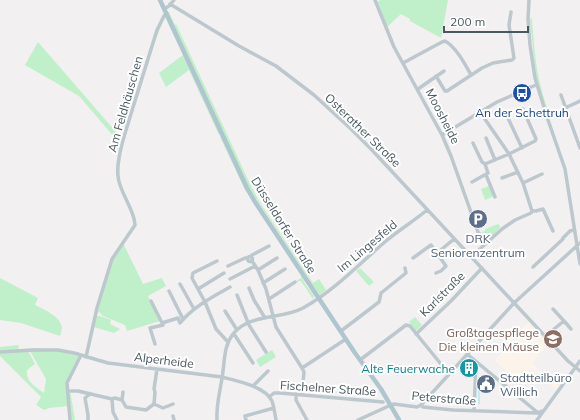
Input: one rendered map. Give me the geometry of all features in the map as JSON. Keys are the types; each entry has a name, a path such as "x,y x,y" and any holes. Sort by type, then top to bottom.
{"main road":[{"name":"Düsseldorfer Straße","path":"160,0 247,188 378,385 399,420"}],"street":[{"path":"164,9 174,0"},
{"name":"Moosheide","path":"376,0 394,47 418,89 452,156 478,232 486,243"},
{"path":"529,0 528,19 530,45 536,85 565,170 576,247 580,264"},
{"name":"Osterather Straße","path":"170,4 238,46 270,63 305,88 359,136 514,303 580,371"},
{"path":"436,76 445,91 447,91 482,68 493,63 512,60 514,58 509,24 511,12"},
{"name":"Am Feldhäuschen","path":"86,357 97,308 112,258 135,225 119,182 118,164 123,142 157,30 164,16 167,14"},
{"path":"403,63 444,41 447,42 454,50 471,75"},
{"path":"418,89 444,71"},
{"path":"442,135 497,102 536,85"},
{"path":"561,95 580,148"},
{"path":"566,108 580,101"},
{"path":"485,164 535,141 536,138 523,109"},
{"path":"480,112 509,154 523,183 532,211"},
{"path":"507,116 522,148"},
{"path":"486,138 495,160"},
{"path":"473,144 482,162 485,164 488,173 486,175 495,197"},
{"path":"502,178 518,172"},
{"path":"523,183 542,174"},
{"path":"472,182 486,175"},
{"path":"471,257 502,229 532,211 543,209 553,231"},
{"name":"Im Lingesfeld","path":"237,330 249,323 302,309 319,298 427,210"},
{"path":"532,266 569,232 574,230"},
{"path":"436,254 454,239"},
{"path":"420,405 514,303 580,243"},
{"path":"413,258 431,245 446,266 441,271 436,273"},
{"path":"250,259 252,255 270,246"},
{"path":"228,266 246,258 250,259"},
{"path":"258,270 277,258"},
{"path":"250,259 258,270 263,283 269,299 276,327 304,372 302,395"},
{"path":"217,261 193,273 192,278 205,302 216,329 228,342"},
{"path":"230,279 255,266"},
{"path":"341,331 379,302 381,293 406,273 405,268"},
{"name":"Karlstraße","path":"416,334 451,301 482,268"},
{"path":"263,283 285,269"},
{"path":"198,289 224,273"},
{"path":"269,299 295,282"},
{"path":"180,284 183,292 194,309"},
{"path":"155,344 150,328 163,325 162,323 178,318 180,323 194,309 230,287"},
{"path":"249,288 254,300 265,318"},
{"path":"169,291 183,319"},
{"path":"237,295 249,325 266,352"},
{"path":"151,301 162,323"},
{"path":"553,309 571,329"},
{"path":"217,420 217,406 224,354 228,342 237,330 225,311"},
{"path":"547,338 554,329 564,321"},
{"path":"360,360 406,325 410,326 449,374"},
{"path":"234,334 253,363"},
{"path":"302,368 346,339"},
{"name":"Alperheide","path":"0,352 54,350 81,355 108,363 222,377 244,383"},
{"path":"467,354 538,413"},
{"path":"70,420 67,383 81,355"},
{"path":"537,420 580,361"},
{"path":"474,411 476,362"},
{"path":"124,392 122,400 126,407 146,410 154,404 154,389 157,369"},
{"name":"Fischelner Straße","path":"253,386 268,372"},
{"name":"Fischelner Straße","path":"244,383 262,390 269,397 274,393 280,393 382,402"},
{"path":"71,391 78,391 122,400"},
{"path":"83,392 88,420"},
{"path":"85,398 90,394"},
{"path":"296,394 296,400 307,420"},
{"path":"269,397 274,408 276,420"},
{"path":"112,399 113,412 117,420"},
{"path":"154,404 163,408 173,404"},
{"name":"Peterstraße","path":"391,405 397,404 417,407 420,405 423,407 438,409 474,411 538,413 544,411"},
{"path":"358,420 391,405"},
{"path":"246,420 245,416 274,408"}],"shaded area":[{"path":"529,322 550,344 539,354 532,364 559,386 556,389 530,369 519,381 496,362 496,359 509,345 492,331 495,328 503,335 510,327 517,333"}],"green space":[{"path":"380,0 448,0 441,38 410,21 410,19 401,14 387,27 378,2"},
{"path":"167,12 169,12 175,25 176,24 259,201 313,283 319,279 326,290 321,294 319,295 250,190"},
{"path":"165,16 220,133 219,135 189,70 166,87 159,73 183,55 165,17 157,35 129,123 121,154 127,129 158,30"},
{"path":"530,18 532,19 537,70 549,114 547,115 537,84"},
{"path":"38,42 123,140 121,145 79,96 25,65"},
{"path":"220,137 242,181 300,272 304,282 314,296 313,299 301,281 295,282 301,278 301,275 245,190"},
{"path":"121,155 119,176 120,165"},
{"path":"489,186 494,196 485,200 481,189"},
{"path":"498,224 500,226 495,233 487,238 481,232 485,231 485,229"},
{"path":"123,243 143,284 162,278 166,286 148,296 160,321 127,331 125,325 103,316 98,311 113,259"},
{"path":"360,268 374,282 369,286 356,271"},
{"path":"0,278 38,298 35,305 51,313 61,323 62,327 60,336 21,323 0,320"},
{"path":"97,316 111,320 110,324 120,329 114,333 94,327"},
{"path":"415,317 422,325 417,330 415,330 409,322"},
{"path":"19,345 18,349 43,348 69,351 0,351 0,347"},
{"path":"272,350 276,357 260,367 256,360"},
{"path":"28,351 35,364 27,370 28,378 32,384 44,393 46,379 30,351 59,351 78,356 68,378 68,406 44,410 36,405 41,397 0,356 0,353"},
{"path":"70,351 76,352 84,354 83,355"},
{"path":"69,384 75,420 71,420"}],"waterway":[{"path":"479,386 479,404"}],"place":[{"name":"An der Schettruh","path":"522,93"},
{"name":"DRK Seniorenzentrum","path":"478,219"},
{"name":"Großtagespflege Die kleinen Mäuse","path":"553,339"},
{"name":"Alte Feuerwache","path":"469,368"},
{"name":"Stadtteilbüro Willich","path":"486,384"}]}
